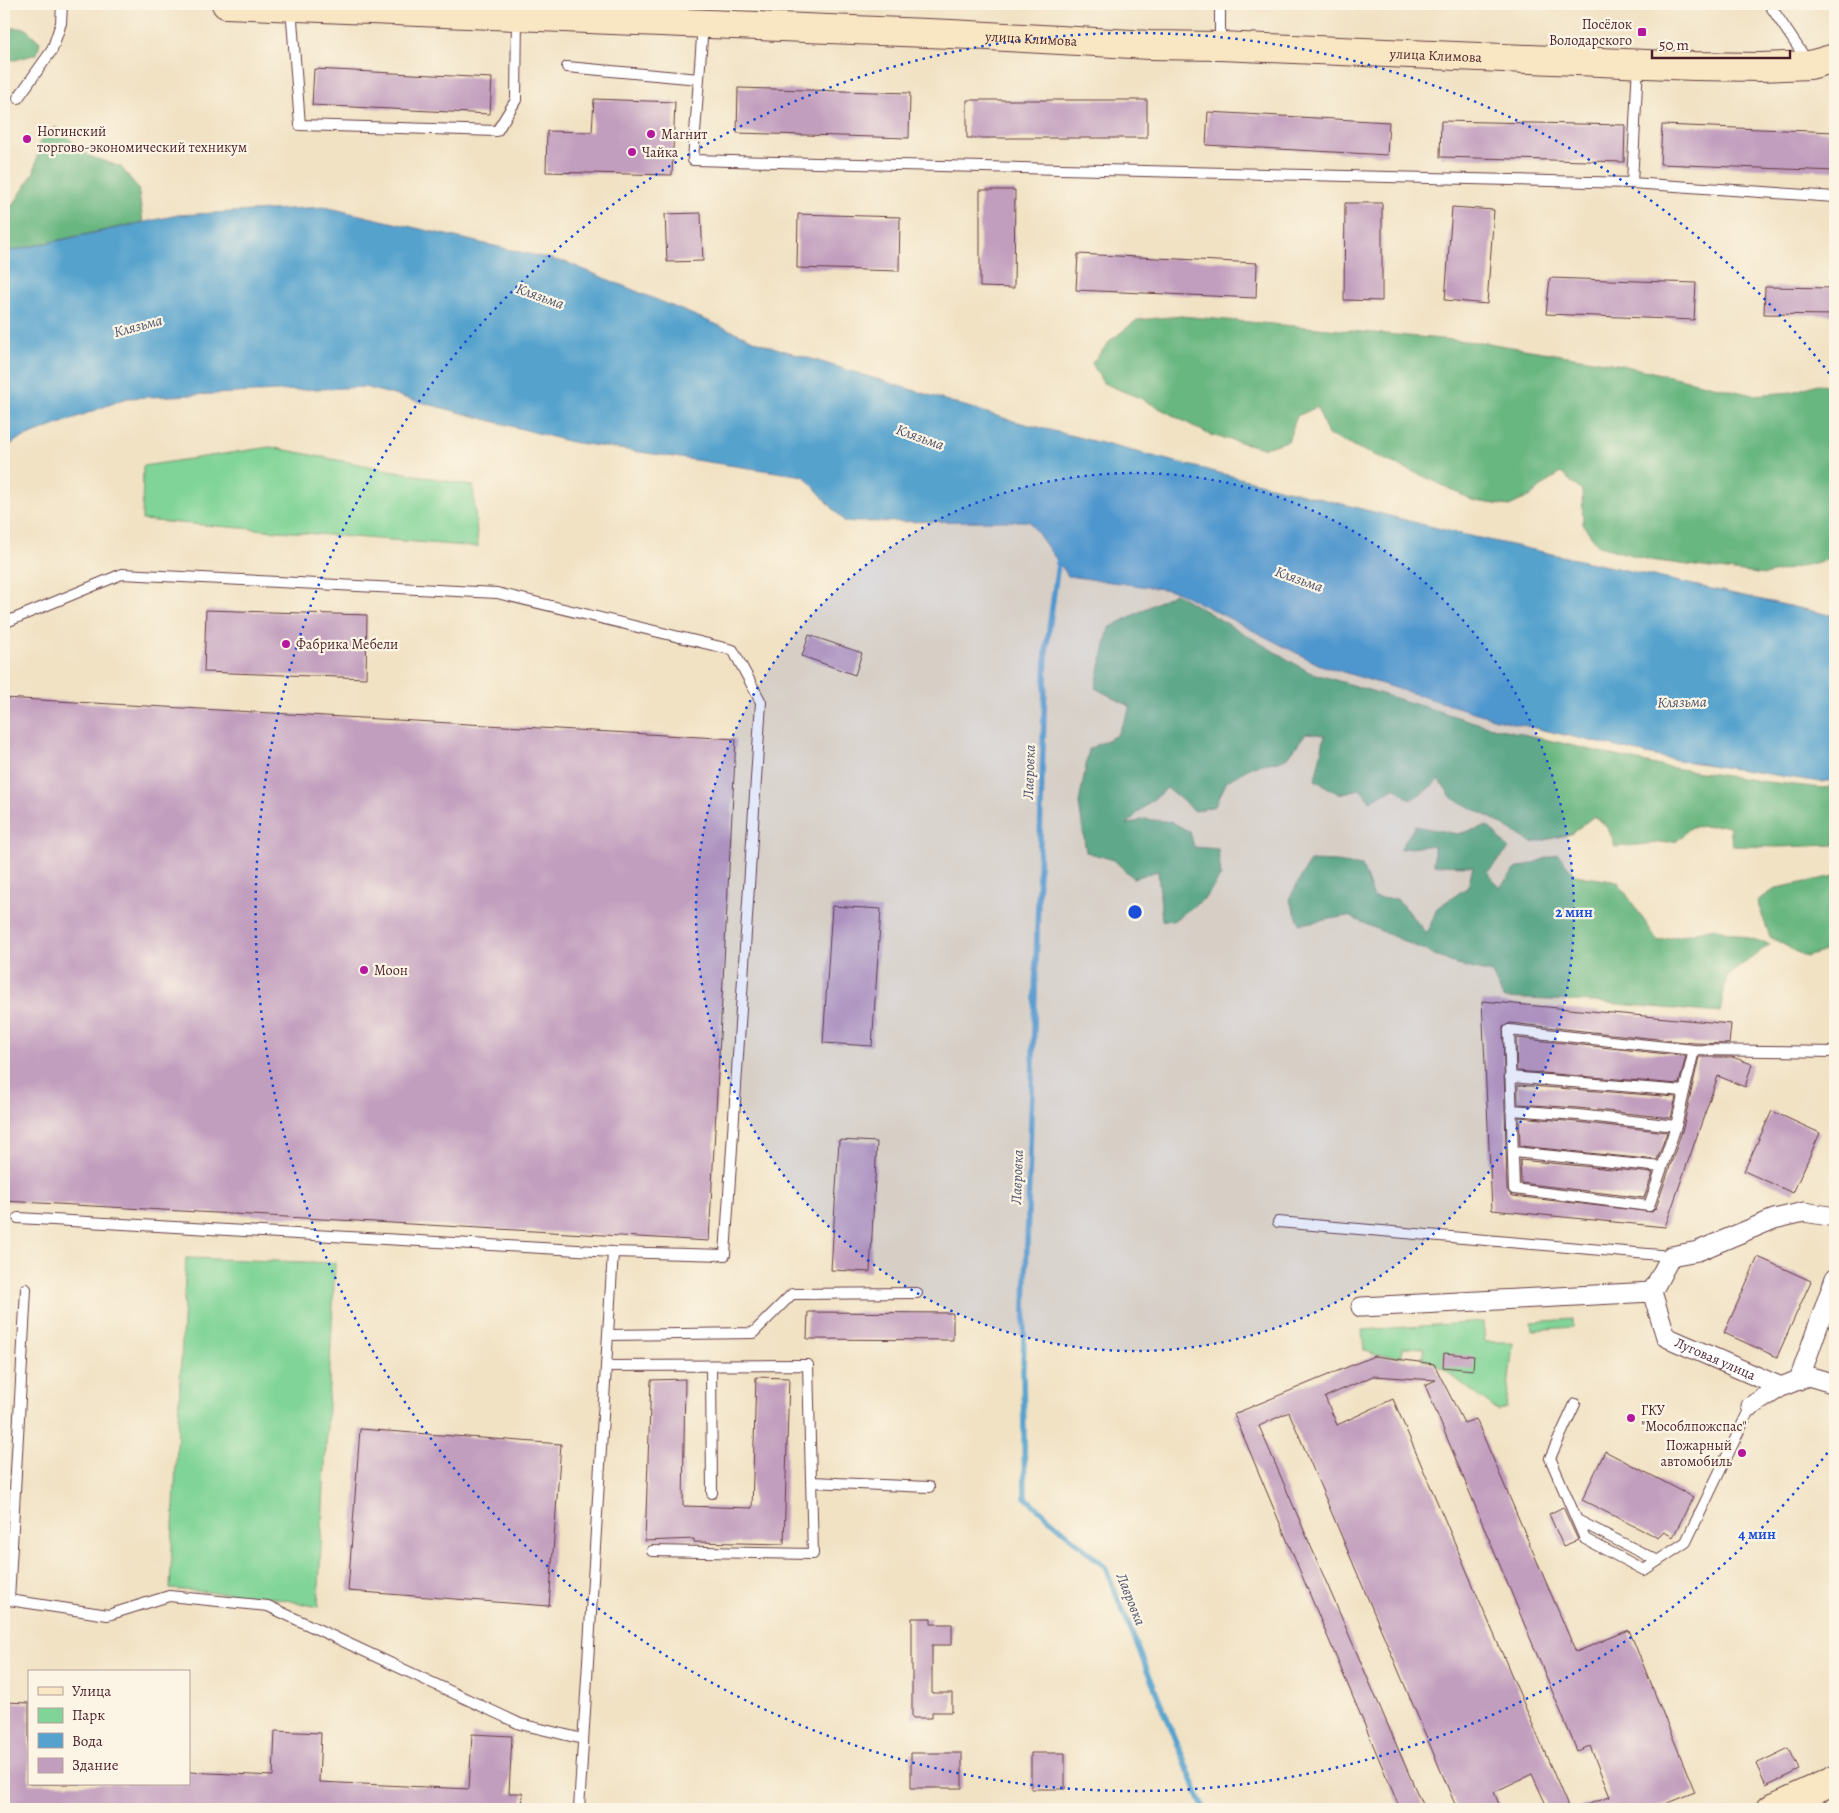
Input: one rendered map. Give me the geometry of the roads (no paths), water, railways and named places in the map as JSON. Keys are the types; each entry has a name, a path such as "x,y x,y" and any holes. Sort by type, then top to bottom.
{"main road":[{"name":"улица Климова","path":"226,4 517,16 648,13 703,24 1150,45 1220,46 1638,63 1761,67 1810,65 1835,58"},
{"path":"1771,1809 1835,1780"}],"street":[{"path":"1361,1307 1652,1292 1671,1256 1698,1251 1774,1219 1804,1212 1835,1217"},
{"path":"1799,1380 1835,1278"},
{"name":"Луговая улица","path":"1652,1292 1666,1337 1781,1387"},
{"name":"Луговая улица","path":"1752,1406 1781,1387 1808,1376 1835,1384"}],"lane":[{"path":"18,98 52,50 61,24 62,4"},
{"path":"1220,4 1220,46"},
{"path":"1769,4 1810,65"},
{"path":"291,6 300,125 497,131 516,100 517,16"},
{"path":"703,24 693,160 1632,183 1835,198"},
{"path":"1632,183 1638,63"},
{"path":"567,67 699,79"},
{"path":"4,624 122,574 497,593 733,650 761,702 725,1256 613,1252 18,1218"},
{"path":"1694,1050 1676,1126 1649,1206 1514,1189 1509,1030 1694,1050 1835,1052"},
{"path":"1510,1077 1684,1091"},
{"path":"1511,1110 1676,1126"},
{"path":"1514,1152 1662,1166"},
{"path":"1278,1222 1671,1256"},
{"path":"579,1809 613,1252"},
{"path":"26,1288 9,1600 108,1615 169,1596 268,1606 520,1724 583,1739"},
{"path":"608,1335 753,1333 792,1294 917,1292"},
{"path":"606,1366 808,1365 813,1554 652,1551"},
{"path":"711,1366 712,1493"},
{"path":"1575,1404 1550,1458 1577,1520 1658,1561 1686,1542 1752,1406"},
{"path":"811,1482 929,1487"}],"water":[{"name":"Клязьма","path":"325,207 568,263 766,345 1010,420 1461,534 1835,616 1835,780 1821,782 1664,758 1496,719 1320,665 1176,591 1068,576 1029,521 845,522 804,476 571,442 364,387 127,398 17,440 4,450 4,252 178,215"}],"waterway":[{"name":"Лавровка","path":"1059,556 1046,652 1023,1370 1025,1497 1105,1567 1204,1809"}],"place":[{"name":"Посёлок Володарского","path":"1642,32"},
{"name":"Магнит","path":"651,134"},
{"name":"Ногинский торгово-экономический техникум","path":"27,139"},
{"name":"Чайка","path":"632,152"},
{"name":"Фабрика Мебели","path":"286,644"},
{"name":"Моон","path":"364,970"},
{"name":"ГКУ \"Мособлпожспас\"","path":"1631,1418"},
{"name":"Пожарный автомобиль","path":"1742,1453"}]}
